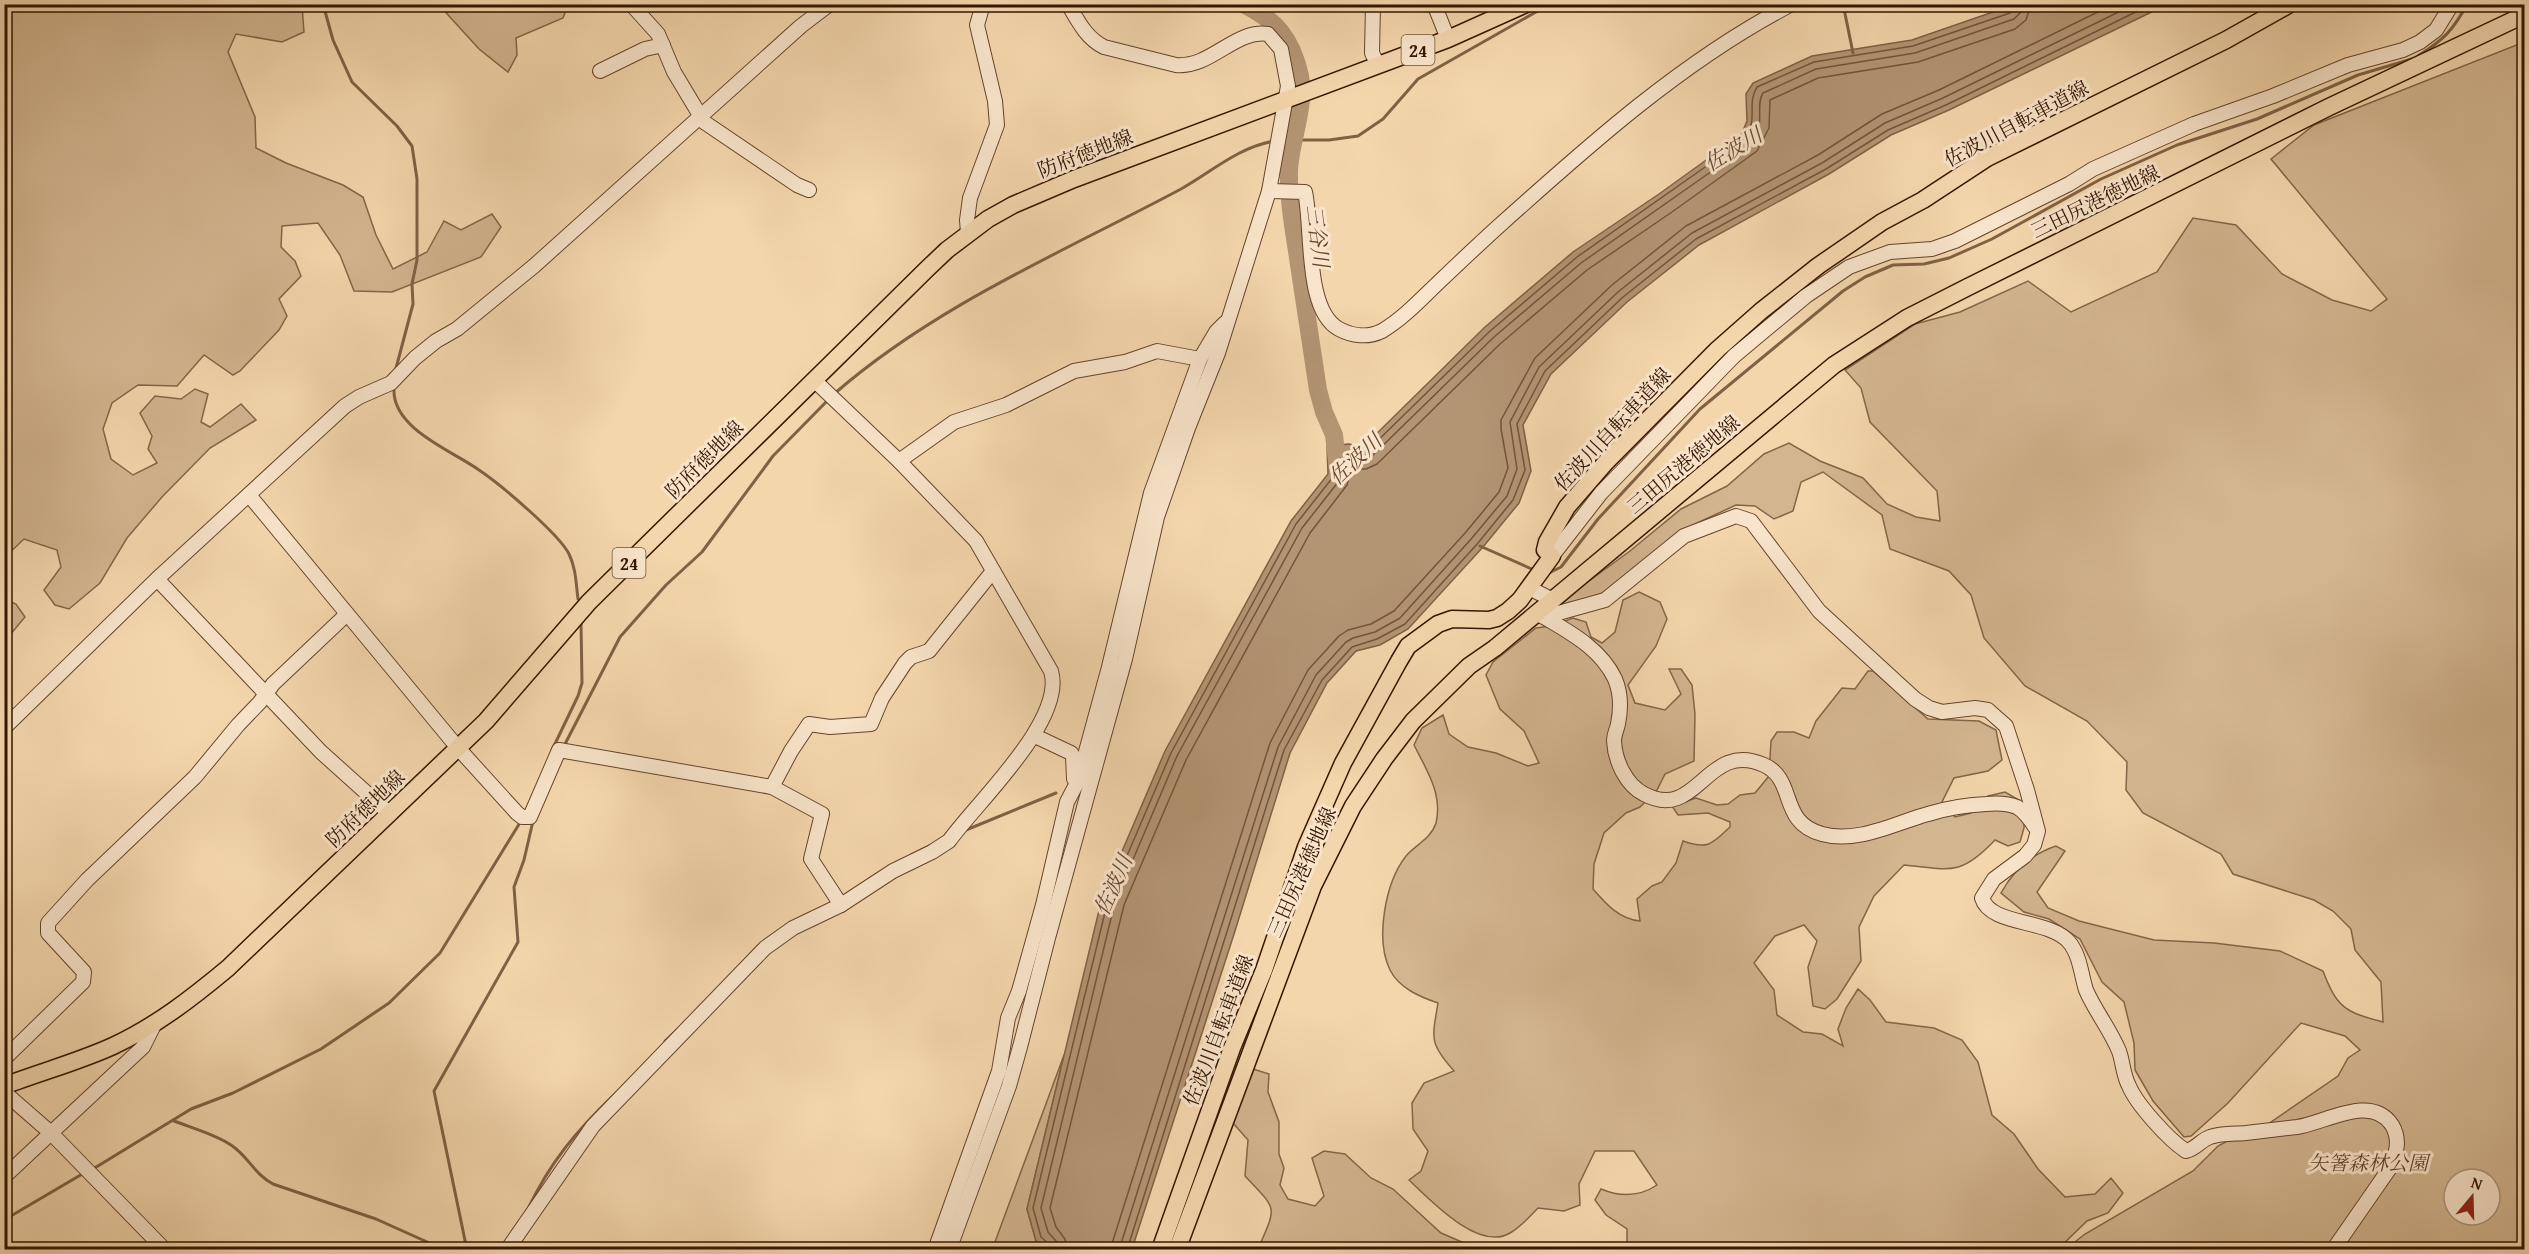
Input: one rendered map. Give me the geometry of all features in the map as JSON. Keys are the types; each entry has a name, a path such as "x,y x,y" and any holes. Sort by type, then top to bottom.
{"main road":[{"name":"防府徳地線","path":"4,1086 112,1046 155,1023 189,1001 228,968 458,747 511,693 589,602 941,256 968,233 1013,204 1295,95 1448,39 1526,4"},
{"name":"佐波川自転車道線","path":"1160,1250 1232,1048 1264,970 1306,847 1354,743 1408,645 1438,624 1452,619 1497,618 1520,600 1550,559 1545,550 1547,542 1567,507 1606,462 1718,349 1818,266 1882,222 1923,200 1987,158 2226,40 2290,4"},
{"name":"三田尻港徳地線","path":"1177,1250 1313,886 1353,806 1413,721 1469,666 1540,615 1553,600 1834,365 1861,345 1968,286 2329,107 2524,15"}],"street":[{"path":"631,4 658,34 674,72 704,122 809,190"},
{"path":"4,728 157,579 345,406 391,383 415,358 436,341 457,329 534,266 801,26 830,4"},
{"path":"968,233 970,198 997,125 995,101 977,25 983,4"},
{"path":"950,1250 1009,1086 1073,843 1122,670 1157,517 1275,192 1283,122 1295,95 1281,49 1268,34 1256,32 1202,62 1187,66 1176,65 1104,47 1095,42 1086,33 1068,4"},
{"path":"1373,4 1372,52 1377,65"},
{"path":"1434,4 1448,39"},
{"path":"1275,192 1305,192 1316,286 1320,305 1327,319 1337,328 1353,335 1368,336 1381,331 1419,302 1541,188 1678,76 1754,24 1792,4"},
{"path":"1550,559 1601,493 1734,356 1806,296 1849,267 1890,252 1932,249 1955,242 2069,184 2093,169 2194,124 2273,96 2348,65 2403,50 2420,42 2436,30 2452,4"},
{"path":"600,71 645,49 663,45"},
{"path":"935,1250 999,1071 1008,1018 1019,991 1043,905 1067,802 1078,781 1109,667 1151,493 1200,358 1223,323 1228,323"},
{"path":"899,461 954,422 1006,405 1074,371 1125,362 1157,351 1200,358"},
{"path":"507,1250 593,1126 765,948 793,928 839,901 932,852 953,836 1035,736 1051,701 1055,682 1051,671 976,541 899,461 814,380"},
{"path":"249,495 458,747 517,813 526,818 530,817 559,750 772,788 822,814 811,859 823,881 839,901"},
{"path":"1540,615 1605,600 1684,536 1736,516 1744,517 1751,521 1819,611 1916,699 1929,708 1942,712 1975,708 1988,710 1998,717 2006,726 2038,831 2034,845 2025,856 1994,879 1986,889 1982,898 1984,904 1995,912 2058,933 2069,942 2094,1007 2119,1051 2128,1085 2138,1101 2181,1148 2187,1151 2200,1142 2218,1135 2303,1126 2367,1110 2380,1114 2390,1123 2398,1137 2392,1165 2333,1250"},
{"path":"772,788 791,751 809,724 830,727 872,724 882,698 905,663 911,657 928,651 993,571"},
{"path":"157,579 321,752 390,814"},
{"path":"1532,584 1553,600"},
{"path":"4,1059 83,982 84,972 48,933 48,923 87,880 201,770 265,694 347,614"},
{"path":"1540,615 1583,639 1602,660 1614,679 1620,700 1614,739 1617,761 1625,777 1640,792 1658,801 1685,796 1723,763 1747,759 1766,766 1781,778 1796,819 1807,829 1824,835 1870,832 1962,805 2000,803 2015,807 2026,814 2038,831"},
{"path":"1035,736 1073,756 1070,841 1073,843"},
{"path":"1004,1047 1024,1011 1030,1008"},
{"path":"4,1177 143,1047 155,1023"},
{"path":"1232,1048 1250,1055"},
{"path":"4,1092 51,1133 158,1247"}],"green space":[{"path":"5,4 302,5 304,32 282,42 236,34 228,52 255,117 256,148 286,163 343,185 363,197 376,235 393,269 427,252 444,221 461,230 492,214 501,227 481,257 392,292 354,291 340,255 318,223 282,226 281,247 295,261 301,276 279,299 287,316 279,330 240,371 233,375 204,355 177,386 138,385 112,403 103,429 111,459 133,475 157,463 148,449 152,436 140,413 155,396 181,399 195,389 208,394 201,422 210,427 241,404 256,420 210,448 162,497 127,538 100,583 69,609 55,605 44,590 61,567 57,550 24,539 5,557"},
{"path":"439,5 568,5 563,18 516,38 517,55 508,72 479,49"},
{"name":"矢箸森林公園","path":"2524,42 2524,1249 2066,1249 2085,1234 2193,1171 2218,1146 2231,1139 2255,1133 2338,1076 2348,1058 2360,1050 2345,1036 2301,1023 2228,1103 2191,1136 2184,1137 2153,1101 2135,1070 2134,1043 2124,1002 2102,982 2080,939 2049,919 2024,912 2001,893 2017,871 2031,859 2056,846 2065,851 2037,892 2048,908 2079,921 2154,940 2214,943 2280,951 2323,971 2333,993 2344,1007 2383,1022 2381,982 2355,950 2351,929 2333,911 2314,900 2233,874 2221,854 2143,813 2126,790 2127,762 2087,721 2025,686 1984,638 1971,595 1949,571 1890,549 1882,515 1823,472 1801,482 1793,511 1774,519 1755,506 1736,505 1680,531 1614,588 1565,609 1563,600 1630,551 1681,509 1727,486 1764,454 1789,443 1820,461 1863,478 1887,504 1916,517 1940,521 1937,491 1870,422 1861,388 1845,370 1915,324 1960,312 2028,281 2071,312 2157,272 2193,218 2236,225 2282,274 2332,300 2371,311 2387,299 2271,159 2314,125"},
{"path":"1639,592 1660,602 1667,619 1656,646 1628,685 1635,703 1665,710 1681,694 1669,669 1681,669 1692,685 1695,714 1694,761 1665,774 1657,790 1640,807 1626,813 1604,833 1594,864 1593,889 1619,914 1632,920 1640,921 1637,899 1652,886 1662,882 1676,863 1683,841 1698,845 1709,844 1730,827 1730,822 1708,813 1678,815 1672,806 1696,798 1717,805 1728,804 1740,795 1755,793 1769,776 1771,741 1777,732 1794,732 1809,738 1816,721 1842,688 1855,689 1868,671 1873,671 1928,719 1979,721 1996,730 2002,760 1988,771 1954,778 1942,802 1955,817 1971,813 1988,796 2005,792 2024,803 2024,828 2020,842 2008,846 1995,840 1973,860 1954,868 1904,865 1874,896 1859,927 1861,961 1837,999 1825,1009 1813,1006 1808,967 1817,941 1804,925 1775,936 1754,963 1774,990 1777,1015 1803,1032 1822,1034 1843,1046 1838,1029 1846,1008 1858,989 1870,1000 1886,1022 1934,1028 1962,1040 1978,1062 1992,1115 2014,1134 2038,1169 2065,1197 2095,1194 2111,1178 2123,1193 2108,1213 2087,1221 2058,1249 1627,1249 1627,1229 1606,1215 1595,1200 1601,1189 1615,1193 1636,1194 1657,1185 1634,1151 1595,1151 1579,1184 1580,1205 1564,1211 1538,1208 1514,1231 1498,1237 1484,1236 1470,1230 1442,1211 1409,1180 1421,1171 1428,1151 1413,1129 1412,1103 1424,1083 1454,1071 1440,1054 1434,1040 1438,1003 1417,995 1399,982 1390,970 1383,943 1384,912 1393,881 1406,856 1434,829 1438,812 1432,782 1414,745 1422,728 1443,715 1449,734 1468,747 1496,753 1528,766 1539,763 1524,731 1500,709 1486,675 1493,662 1536,628 1551,626 1573,618 1586,622 1591,637 1602,643 1615,632 1623,600"},
{"path":"4,599 16,604 25,617 5,641"},
{"path":"1064,1055 1027,1209 1036,1241 1048,1249 992,1250"},
{"path":"1253,1069 1269,1074 1268,1092 1279,1122 1279,1154 1284,1168 1280,1185 1288,1199 1315,1206 1324,1196 1312,1158 1324,1151 1345,1154 1371,1178 1393,1189 1441,1233 1478,1249 1258,1249 1269,1224 1271,1209 1264,1196 1245,1176 1248,1140 1233,1123"}],"water":[{"name":"佐波川","path":"2016,4 2166,5 1949,110 1891,135 1829,174 1699,245 1627,302 1551,374 1523,425 1531,471 1519,503 1483,547 1408,629 1380,645 1356,651 1327,683 1290,753 1132,1249 1048,1249 1036,1241 1027,1209 1102,898 1165,751 1291,521 1328,474 1327,446 1349,444 1363,447 1485,327 1573,252 1741,135 1747,121 1746,94 1753,83 1812,56 1912,40"}],"waterway":[{"path":"323,4 333,40 352,82 397,126 412,146 417,179 417,260 412,284 413,304 395,372"},
{"name":"三谷川","path":"1243,4 1265,17 1281,32 1292,51 1300,76 1301,100 1289,171 1290,204 1318,390 1334,435 1338,469"},
{"path":"1283,140 1329,140 1358,136 1383,119 1418,79 1550,4"},
{"path":"1843,4 1853,53"},
{"path":"2418,56 2447,34 2467,4"},
{"path":"1547,574 1561,567 1598,519 1700,409 1843,291 1865,277 1893,265 1924,264 1949,258 1992,239 2101,179 2177,145 2257,119 2358,75 2412,59"},
{"path":"834,394 873,362 958,307 1046,258 1181,189 1237,154 1274,141"},
{"path":"394,389 396,403 403,416 413,427 488,477 514,497 554,534 571,559 578,599"},
{"path":"564,746 620,637 666,585 702,552 773,456 829,399"},
{"path":"1480,546 1534,570"},
{"path":"552,750 582,683 581,622"},
{"path":"966,830 1056,793"},
{"path":"93,1169 191,1109 233,1093 321,1049 389,1003 440,953 521,821"},
{"path":"467,1250 434,1091 518,942 514,887 524,860 533,821"},
{"path":"911,855 935,843"},
{"path":"743,962 759,945"},
{"path":"665,1041 678,1029"},
{"path":"528,1209 555,1161 588,1121 615,1094"},
{"path":"174,1121 225,1141 242,1154 261,1176 273,1184 376,1219 445,1250"},
{"path":"4,1220 84,1173"}]}
